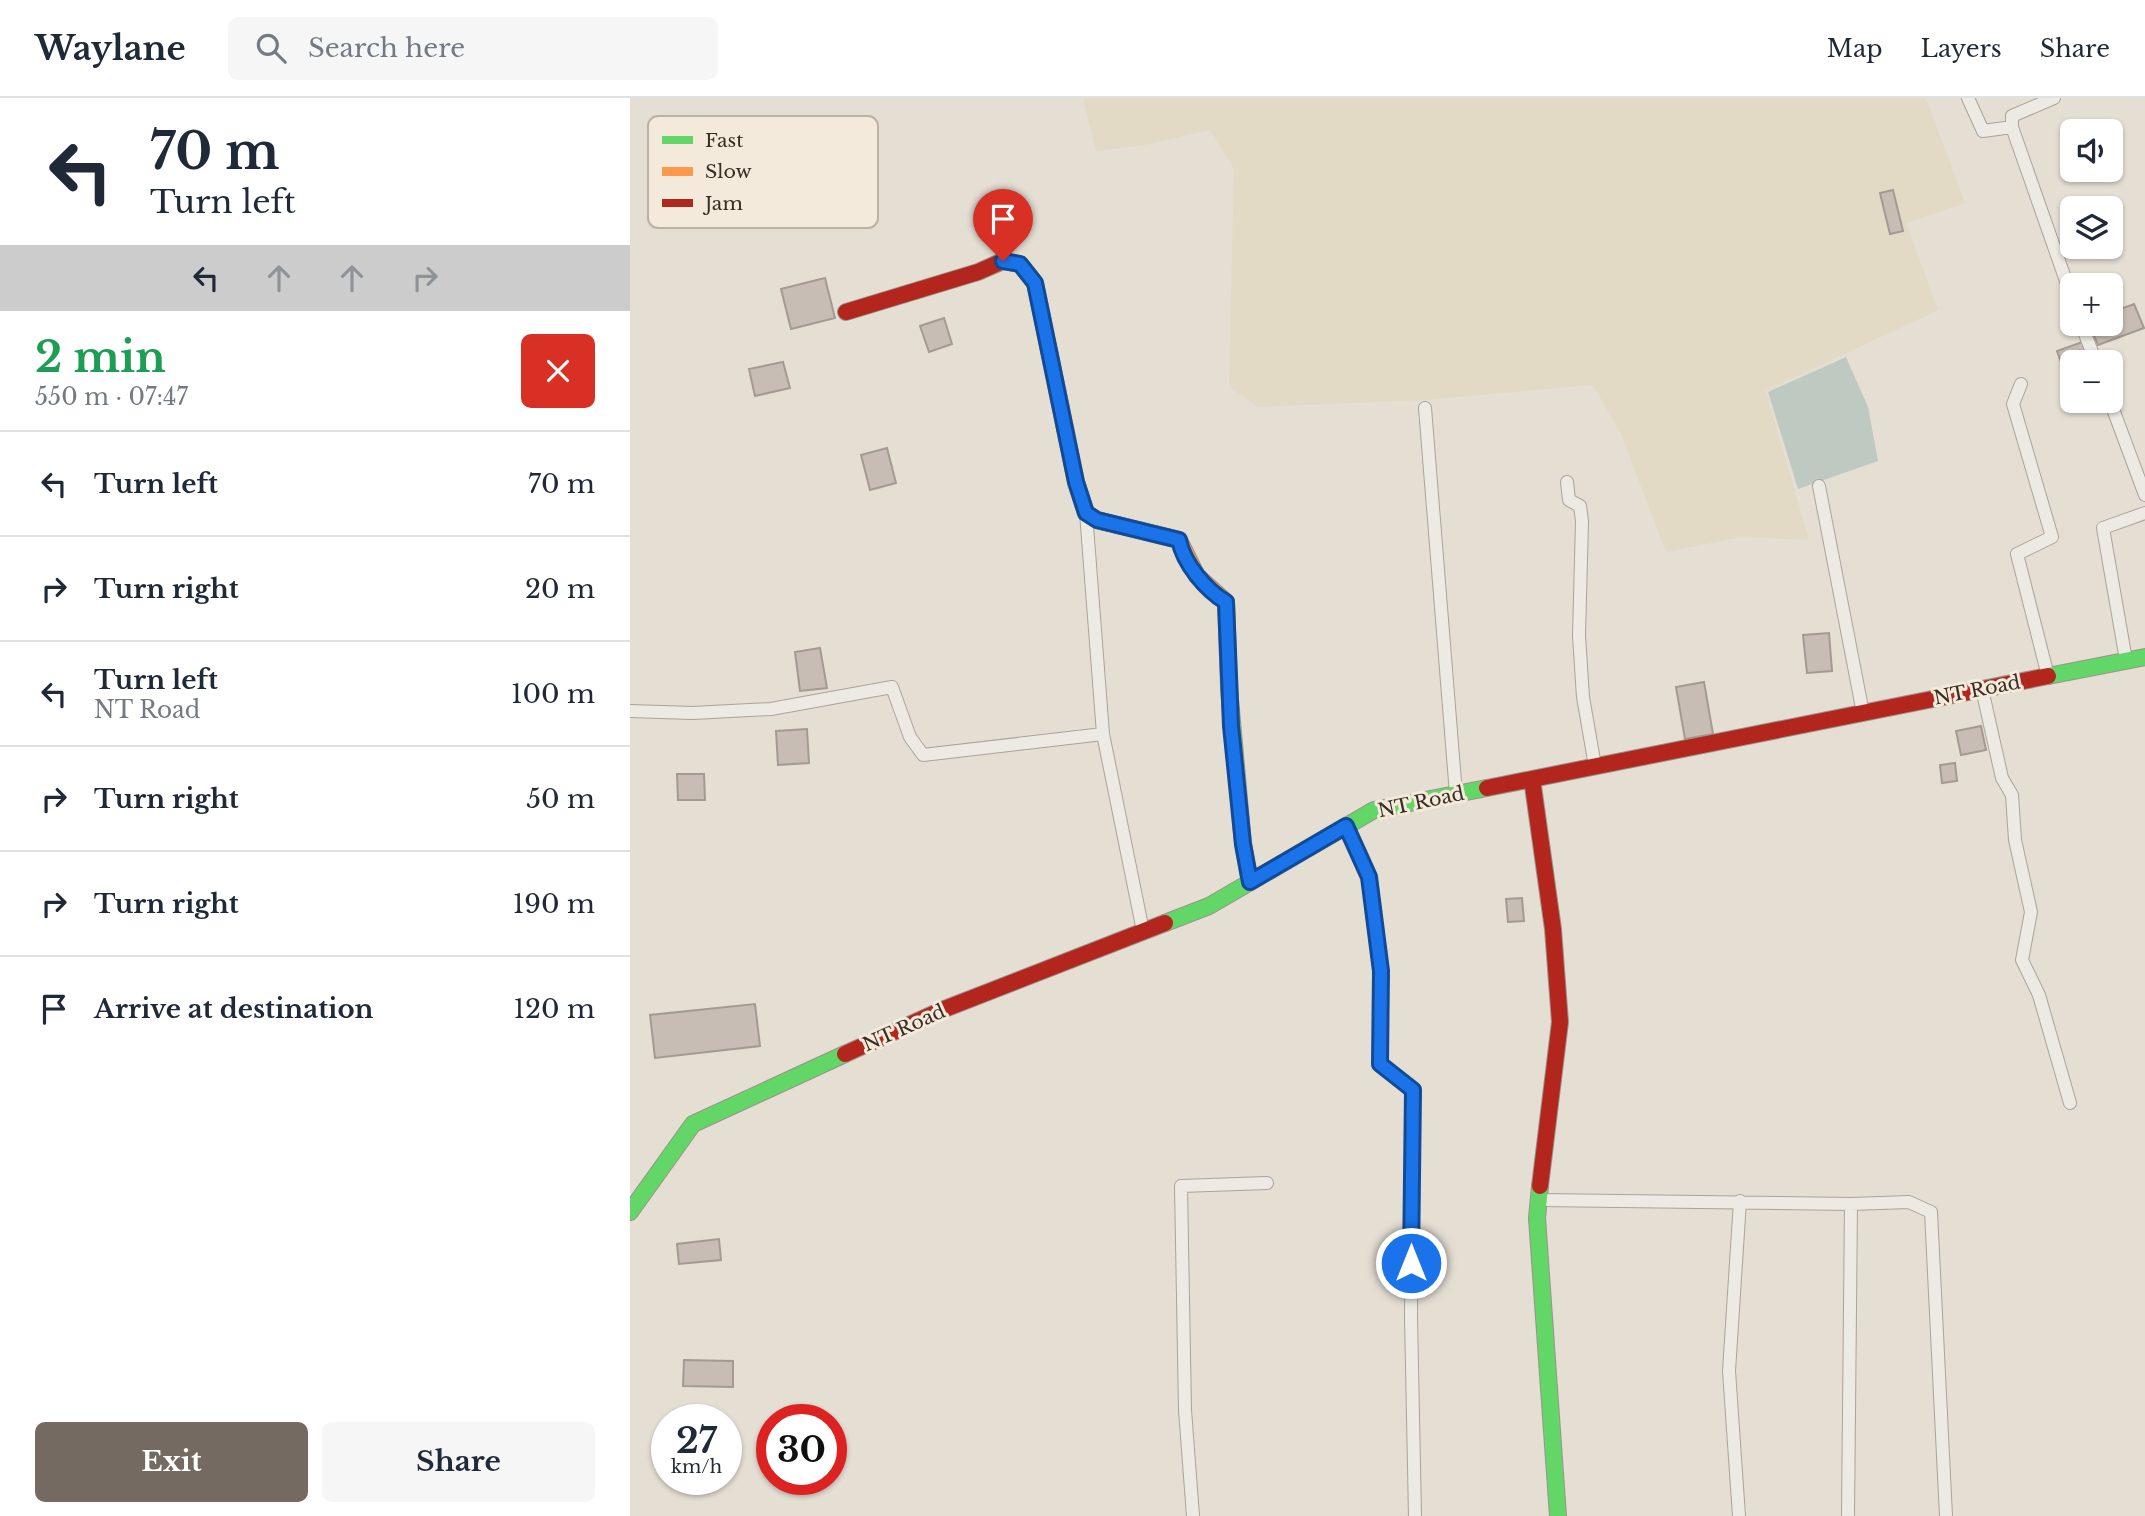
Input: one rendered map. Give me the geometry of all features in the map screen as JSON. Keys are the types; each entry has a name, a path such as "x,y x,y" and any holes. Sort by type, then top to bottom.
{"main road":[{"path":"846,312 978,272 1003,261 1020,264 1035,283 1076,482 1086,513 1097,520 1179,540 1181,551 1200,579 1212,594 1226,602 1231,726 1243,844 1250,882"},
{"name":"NT Road","path":"630,1212 693,1124 942,1010 1209,906 1374,810 2145,657"},
{"path":"1532,779 1553,929 1560,1022 1537,1218 1558,1516"}],"street":[{"path":"1968,98 1983,131 2012,127"},
{"path":"2054,98 2012,116 2012,127 2063,273"},
{"path":"2021,384 2013,404 2052,537 2017,554 2048,676"},
{"path":"1425,408 1456,793"},
{"path":"2114,413 2145,495"},
{"path":"1567,482 1569,500 1580,506 1582,521 1579,636 1583,697 1595,766"},
{"path":"1819,486 1863,713"},
{"path":"1086,513 1103,734 1143,932"},
{"path":"2126,660 2103,528 2145,513"},
{"path":"630,711 693,713 771,709 892,687 910,737 923,755 1103,734"},
{"path":"1982,689 2002,778 2012,796 2015,840 2031,912 2022,960 2039,995 2070,1103"},
{"path":"1346,826 1369,877 1381,971 1380,1064 1413,1090 1411,1316 1415,1516"},
{"path":"1193,1516 1185,1410 1181,1186 1267,1183"},
{"path":"1539,1200 1851,1204 1909,1202 1931,1212 1946,1516"},
{"path":"1739,1516 1729,1371 1740,1201"},
{"path":"1848,1516 1851,1204"}],"shaded area":[{"path":"1083,98 1926,98 1965,203 1906,223 1938,310 1766,391 1809,540 1741,537 1666,552 1621,434 1593,385 1424,400 1258,407 1229,386 1234,169 1210,130 1144,145 1096,151"},
{"path":"1846,357 1868,407 1878,461 1798,489 1768,392"}],"building":[{"path":"1893,190 1903,231 1890,234 1880,193"},
{"path":"825,278 835,318 791,329 781,289"},
{"path":"2134,304 2144,328 2123,336 2123,308"},
{"path":"944,318 952,344 929,352 920,326"},
{"path":"2094,336 2122,336 2098,345"},
{"path":"2085,341 2088,350 2060,350 2060,359 2057,351"},
{"path":"783,362 790,388 755,396 749,369"},
{"path":"887,448 896,483 870,490 861,455"},
{"path":"1829,633 1832,671 1807,673 1803,635"},
{"path":"820,648 827,688 800,691 795,652"},
{"path":"1704,682 1713,734 1685,739 1676,687"},
{"path":"1981,726 1986,750 1961,755 1956,731"},
{"path":"807,729 809,763 778,765 776,731"},
{"path":"1955,763 1957,781 1942,783 1940,765"},
{"path":"677,774 704,774 705,800 678,800"},
{"path":"1522,898 1524,921 1508,922 1506,899"},
{"path":"755,1004 760,1046 655,1058 650,1015"},
{"path":"719,1239 721,1260 679,1264 677,1244"},
{"path":"684,1360 733,1361 733,1387 683,1386"}],"traffic: fast":[{"path":"2048,676 2145,657"},
{"path":"1229,688 1243,844 1250,882"},
{"path":"1165,923 1209,906 1374,810 1487,788"},
{"path":"630,1212 693,1124 845,1054"},
{"path":"1540,1186 1537,1218 1558,1516"}],"traffic: slow":[{"path":"1050,355 1076,482 1086,513 1097,520 1179,540 1197,576 1226,602 1229,688"}],"traffic: jam":[{"path":"846,312 978,272 1003,261 1020,264 1035,283 1050,355"},
{"path":"1487,788 2048,676"},
{"path":"1532,779 1553,929 1560,1022 1540,1186"},
{"path":"845,1054 942,1010 1165,923"}],"route":[{"path":"1003,261 1020,264 1035,283 1076,482 1086,513 1097,520 1179,540 1181,551 1200,579 1212,594 1226,602 1231,726 1243,844 1250,882 1346,826 1369,877 1381,971 1380,1064 1400,1083 1413,1090 1411,1263"}]}
